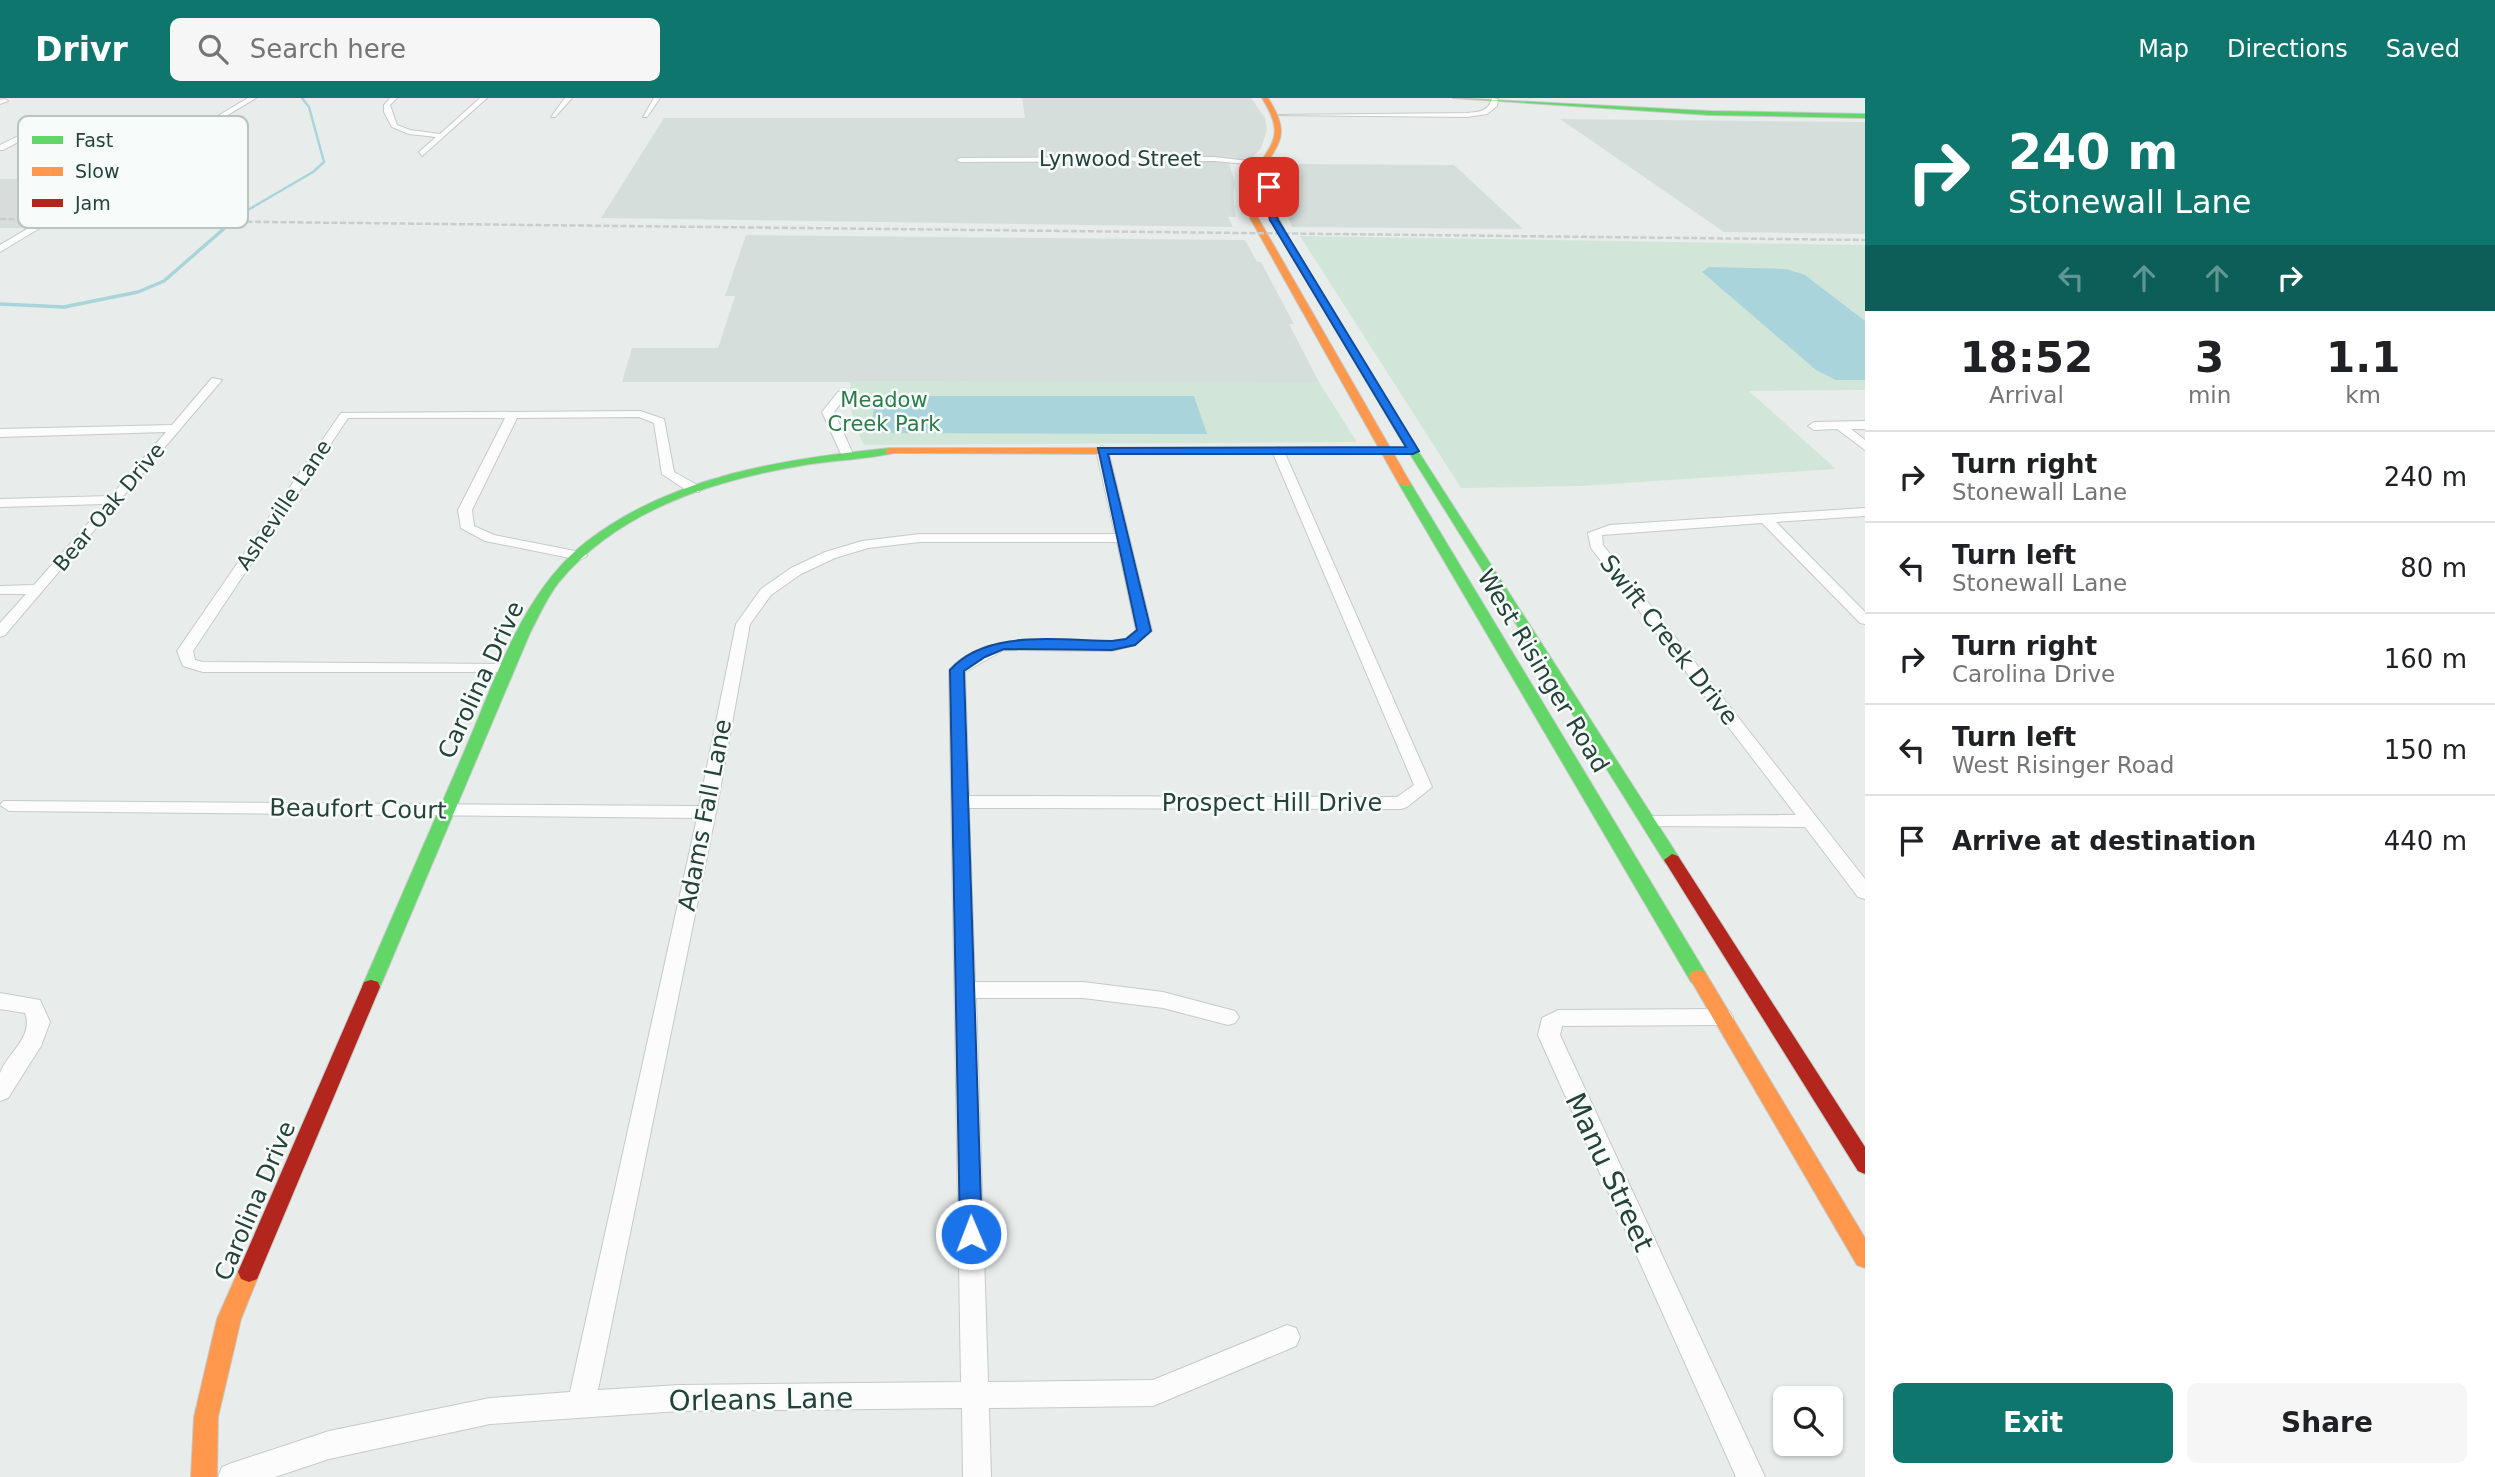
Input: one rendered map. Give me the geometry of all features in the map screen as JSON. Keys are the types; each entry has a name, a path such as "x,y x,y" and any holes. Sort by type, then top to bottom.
{"main road":[{"path":"1265,98 1286,115"},
{"path":"1279,98 1286,115"},
{"path":"1456,98 1709,113 1865,116"},
{"name":"West Risinger Road","path":"1286,115 1293,142 1272,177 1267,198 1274,220 1413,451 1865,1165"},
{"name":"West Risinger Road","path":"1286,115 1278,140 1251,187 1252,213 1385,451 1865,1258"},
{"path":"1320,338 1340,342 1364,377 1373,384"},
{"name":"Carolina Drive","path":"204,1477 206,1417 229,1319 523,633 555,579 609,530 670,497 745,472 812,458 847,454 892,451 1413,451"}],"street":[{"path":"223,116 253,98"},
{"path":"394,98 387,105 387,112 398,129 442,136"},
{"path":"422,154 484,98"},
{"path":"553,116 569,98"},
{"path":"645,116 657,98"},
{"path":"1286,115 1477,114 1490,110 1494,106 1492,99"},
{"path":"0,148 18,139"},
{"name":"Lynwood Street","path":"960,160 1191,159 1280,165"},
{"path":"0,248 34,228"},
{"name":"Bear Oak Drive","path":"0,632 216,380"},
{"path":"842,394 828,412 847,454"},
{"path":"513,414 465,510 468,528 490,538 580,556"},
{"name":"Asheville Lane","path":"508,669 202,667 188,663 185,651 345,415 640,414 660,421 668,474 694,489"},
{"path":"1839,425 1865,446"},
{"path":"1814,426 1865,425"},
{"path":"0,433 176,428"},
{"path":"977,1477 957,670 980,654 1002,645 1112,646 1130,642 1144,631 1102,450"},
{"name":"Prospect Hill Drive","path":"961,802 1401,803 1423,788 1278,452"},
{"path":"0,503 115,500"},
{"name":"Swift Creek Drive","path":"1865,512 1595,533 1595,545 1865,892"},
{"path":"1765,518 1865,620"},
{"name":"Adams Fall Lane","path":"580,1405 707,812 743,624 766,592 796,571 830,555 867,544 920,538 1122,538"},
{"path":"0,590 38,589"},
{"name":"Beaufort Court","path":"9,805 707,812"},
{"path":"1649,822 1810,821"},
{"path":"965,990 1083,990 1163,1000 1228,1017"},
{"path":"0,1001 33,1006 39,1022 33,1040 0,1092"},
{"name":"Manu Street","path":"1722,1017 1558,1018 1550,1024 1549,1035 1751,1477"},
{"name":"Orleans Lane","path":"232,1477 329,1445 490,1411 680,1398 975,1397 1153,1393 1287,1336"}],"shaded area":[{"path":"1022,98 1251,98 1265,118 1267,130 1261,148 1253,157 1229,164 1235,183 1233,196 1236,217 1228,217 1233,227 601,218 664,118 1025,118"},
{"path":"1560,119 1865,122 1865,234 1724,232"},
{"path":"1297,164 1454,165 1523,229 1292,227 1281,197 1286,179"},
{"path":"0,179 18,179 18,228 0,228"},
{"path":"746,235 1245,240 1257,262 1261,262 1294,324 1289,324 1319,382 622,382 632,348 718,348 735,296 725,296"}],"green space":[{"path":"1300,236 1865,245 1865,390 1749,391 1836,469 1581,486 1461,488"},
{"name":"Meadow Creek Park","path":"851,381 1319,382 1357,442 864,445 852,414"}],"water":[{"path":"1709,267 1786,269 1805,275 1865,321 1865,380 1836,380 1816,370 1702,272"},
{"path":"875,396 1194,396 1207,434 871,433"}],"waterway":[{"path":"248,210 313,172 324,162 309,107 302,98"},
{"path":"0,304 64,307 138,292 164,281 225,228"}],"taxiway":[{"path":"0,190 18,190"}],"runway":[{"path":"0,205 18,205"}],"railway":[{"path":"0,219 18,219"},
{"path":"248,222 1865,240"}],"traffic: fast":[{"path":"1456,98 1709,113 1865,116"},
{"path":"1282,162 1275,175 1270,197 1274,217 1291,251 1413,451 1672,860"},
{"path":"371,987 523,633 556,578 589,546 626,520 667,499 754,471 800,462 890,451"},
{"path":"1108,451 1413,451"},
{"path":"1405,484 1698,977"}],"traffic: slow":[{"path":"1265,98 1276,116 1279,131 1276,144 1254,184 1251,199 1254,218 1405,484"},
{"path":"890,451 1108,451"},
{"path":"1698,977 1865,1258"},
{"path":"204,1477 206,1417 229,1319 249,1272"}],"traffic: jam":[{"path":"1672,860 1865,1165"},
{"path":"249,1272 371,987"}],"route":[{"path":"971,1234 957,670 980,654 1002,645 1112,646 1130,642 1144,631 1102,450 1413,451 1274,220 1267,198 1269,187"}]}
